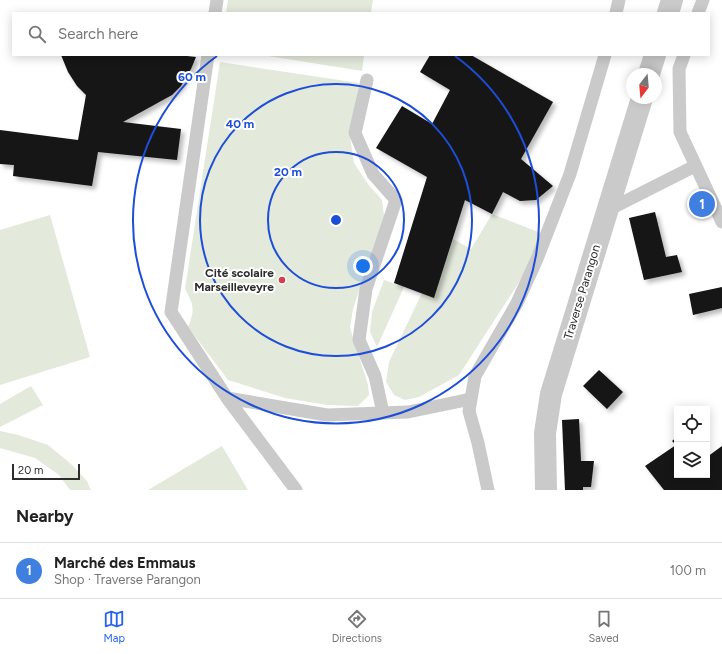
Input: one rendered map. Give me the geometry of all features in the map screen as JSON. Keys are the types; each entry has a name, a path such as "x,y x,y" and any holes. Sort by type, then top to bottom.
{"street":[{"path":"668,12 672,0"},
{"path":"651,68 655,56"},
{"name":"Traverse Parangon","path":"546,490 544,433 552,394 640,104"}],"lane":[{"path":"215,12 217,0"},
{"path":"616,12 619,0"},
{"path":"698,12 703,0"},
{"path":"208,56 171,312 227,398 296,490"},
{"path":"488,490 478,443 469,411 475,376 517,303 537,259 570,174 604,56"},
{"path":"684,56 679,69 680,132 722,222"},
{"path":"367,80 355,133 373,174 396,200 366,290 359,340 375,376 383,413"},
{"path":"608,210 696,166"},
{"path":"227,398 327,415 408,412 471,399"}],"shaded area":[{"path":"228,0 373,0 371,12 226,12"},
{"path":"268,56 364,56 362,71"},
{"path":"220,62 359,83 350,137 354,163 368,184 382,200 384,216 353,309 350,328 368,385 369,395 358,406 327,405 285,398 228,380 188,327 192,316 192,304 185,289"},
{"path":"492,214 541,233 523,276 459,375 419,397 405,400 394,395 386,382 389,362 422,293 434,298 453,239 471,249"},
{"path":"50,215 90,357 0,385 0,230"},
{"path":"384,280 404,287 377,347 370,332 372,312"},
{"path":"31,386 43,405 0,427 0,404"},
{"path":"0,431 48,445 71,464 87,481 91,490 70,490 59,475 35,458 0,448"},
{"path":"222,446 248,490 148,490"}],"building":[{"path":"61,56 196,57 181,86 172,95 123,122 181,129 177,160 98,152 92,186 13,176 14,165 0,164 0,130 78,140 86,95 77,86 68,72"},
{"path":"429,56 473,56 553,102 521,159 553,186 536,200 520,201 503,192 492,214 465,200 434,298 394,283 427,177 376,148 402,106 432,124 450,90 420,72"},
{"path":"655,212 666,257 677,255 682,272 644,280 629,218"},
{"path":"722,287 722,308 693,315 689,294"},
{"path":"599,370 623,392 607,409 583,386"},
{"path":"579,419 581,461 594,461 591,487 583,487 583,490 565,490 562,420"},
{"path":"674,446 674,478 710,478 710,455 722,446 722,490 664,490 645,466"}],"place":[{"name":"Marché des Emmaus","path":"702,204"},
{"name":"Cité scolaire Marseilleveyre","path":"282,280"}]}
